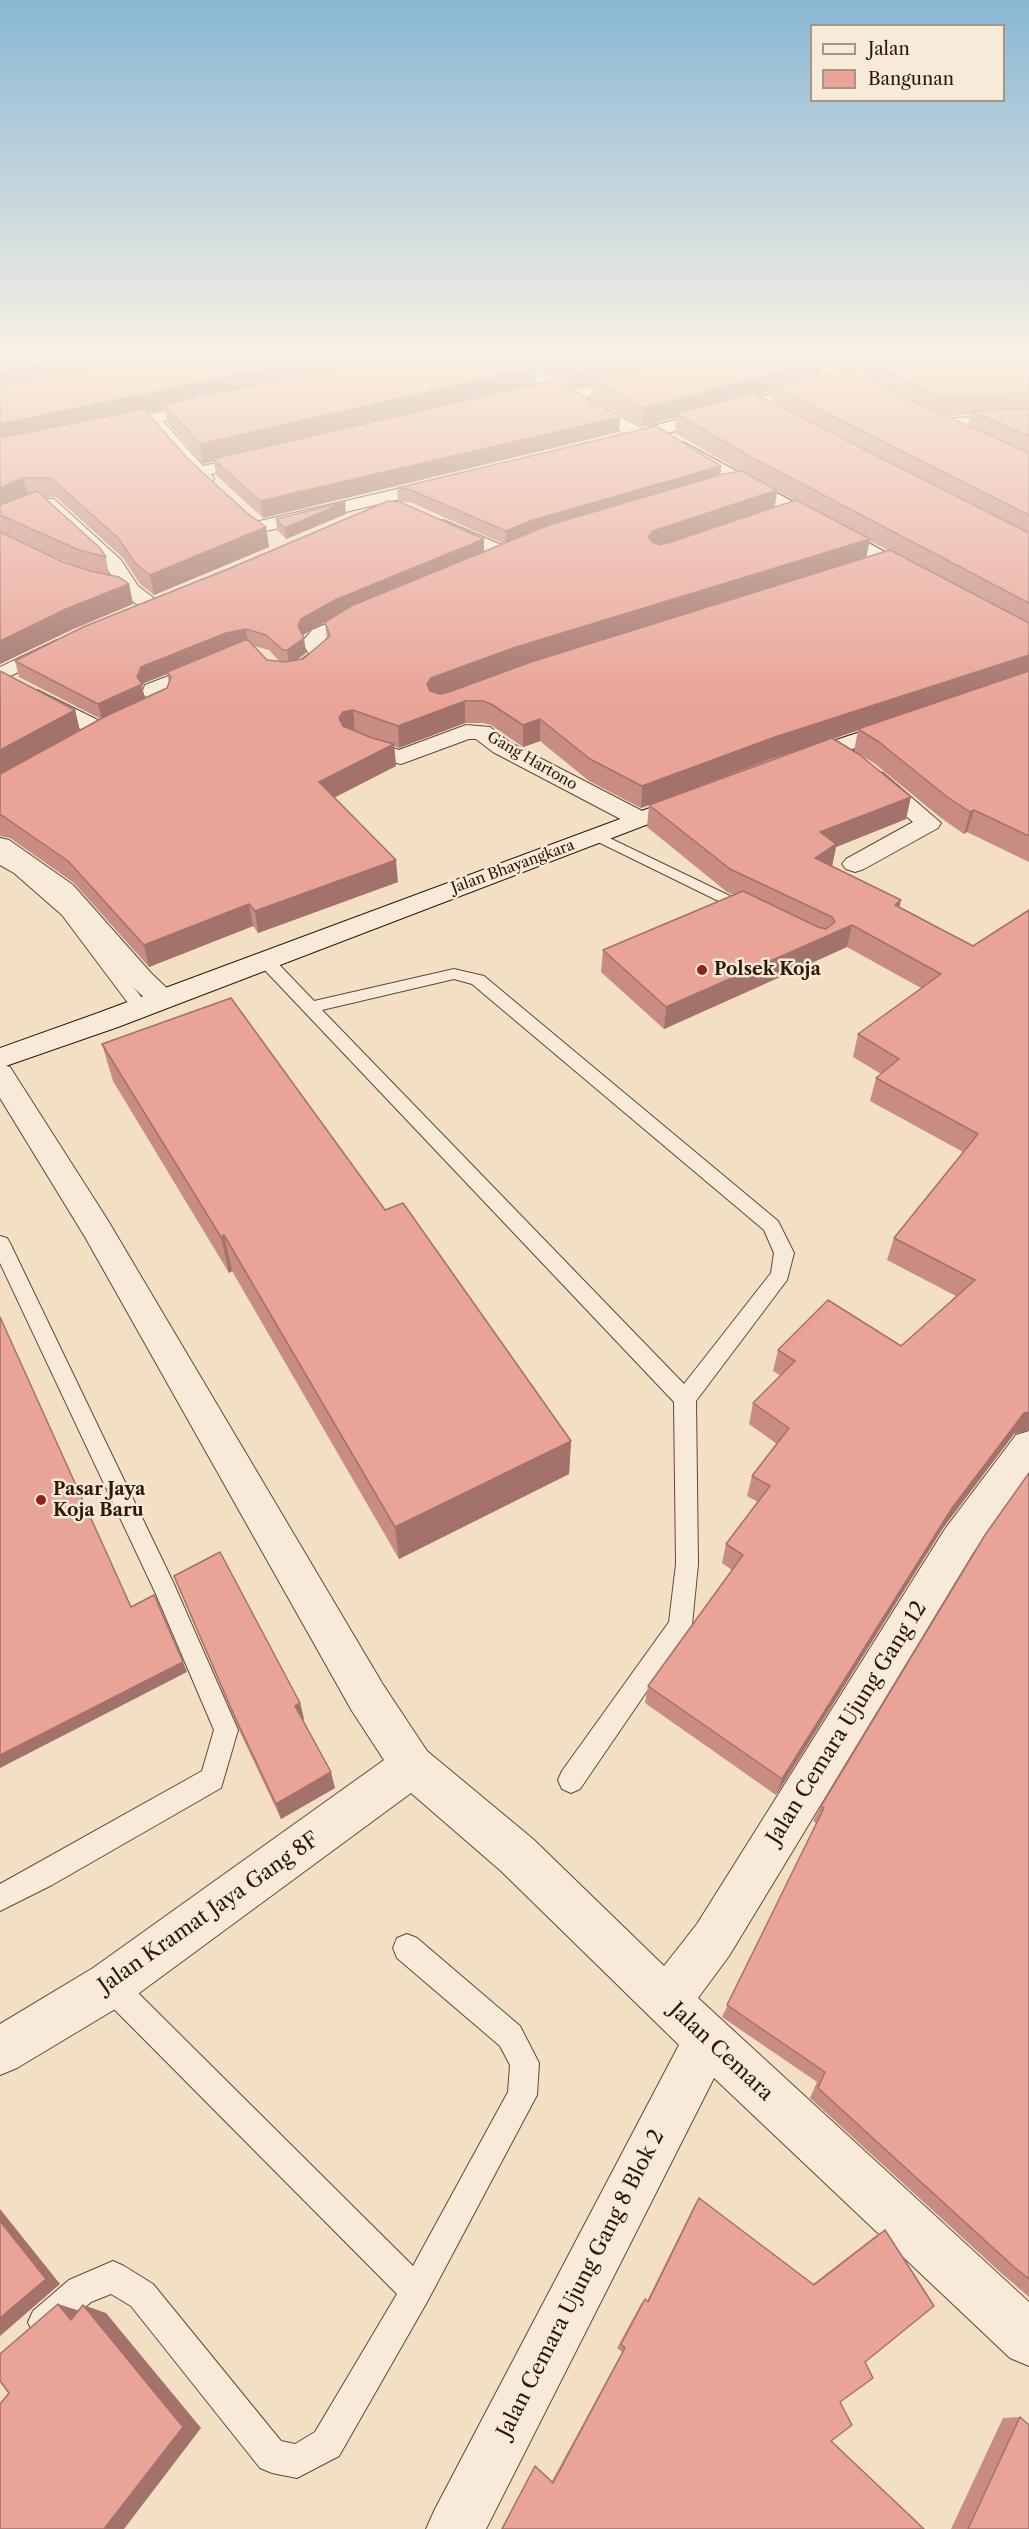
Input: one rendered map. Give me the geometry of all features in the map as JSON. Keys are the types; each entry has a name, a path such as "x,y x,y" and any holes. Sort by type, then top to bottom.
{"street":[{"path":"198,472 215,488"},
{"path":"722,472 927,583"},
{"path":"277,542 252,522 453,481"},
{"path":"718,486 741,482"},
{"path":"0,519 35,503 48,502 114,564 130,590 153,607"},
{"path":"346,525 371,512 387,507 405,509"},
{"path":"771,520 794,511"},
{"path":"425,518 504,553"},
{"path":"482,564 523,546"},
{"path":"861,569 886,561"},
{"path":"102,585 130,590"},
{"path":"132,615 174,598"},
{"path":"272,668 278,674 297,673 320,655 312,640 345,621 387,603"},
{"path":"79,636 3,671 93,736 162,702 162,698 153,693 153,690 226,660"},
{"path":"780,766 918,720"},
{"name":"Gang Hartono","path":"354,741 383,753 401,757 466,732 482,732 501,747 639,819"},
{"path":"831,749 865,770 929,823 855,864"},
{"name":"Jalan Bhayangkara","path":"0,1058 715,790"},
{"path":"0,845 64,890 141,979 151,1003"},
{"name":"Jalan Cemara","path":"0,1074 96,1228 361,1687 412,1766 517,1855 666,2001 1029,2339"},
{"name":"Jalan Cemara Ujung Gang 12","path":"666,2001 713,1940 959,1542 1029,1446"},
{"name":"Jalan Kramat Jaya Gang 8F","path":"0,2051 110,1985 412,1766"},
{"name":"Jalan Cemara Ujung Gang 8 Blok 2","path":"455,2529 709,2040"}],"lane":[{"path":"597,836 759,915"},
{"path":"0,859 20,870 67,912 151,1003"},
{"path":"265,960 685,1399"},
{"path":"310,1007 454,974 478,980 771,1226 784,1253 780,1275 685,1399 687,1564 680,1625 571,1780"},
{"path":"0,1243 165,1589 226,1730 212,1779 43,1876 0,1898"},
{"path":"18,2345 80,2291 113,2277 142,2295 272,2456 297,2461 327,2444 416,2291 522,2095 525,2063 510,2036 408,1948"},
{"path":"110,1985 416,2291"}],"building":[{"path":"0,472 202,472 247,513 266,527 150,575 136,564 118,538 51,478 23,478 0,488"},
{"path":"228,472 384,472 260,501"},
{"path":"464,472 700,472 533,520 506,531 411,490 397,488"},
{"path":"743,472 777,490 653,531 648,537 652,542 660,545 668,543 796,500 870,539 513,648 431,678 427,684 430,691 440,694 449,692 531,662 890,550 1029,623 1029,655 775,737 642,786 590,759 540,719 523,725 483,701 465,701 398,726 353,710 343,712 339,718 343,726 394,744 319,782 396,860 255,911 249,904 144,945 68,861 0,815 0,774 106,716 167,688 171,677 167,672 245,640 249,641 267,660 285,662 303,659 330,636 325,622 351,606 549,525 723,474"},
{"path":"780,472 909,472 1029,533 1029,603"},
{"path":"943,472 1029,472 1029,515"},
{"path":"37,491 100,548 106,557 79,550 0,515 0,505"},
{"path":"388,501 400,502 484,539 335,600 301,619 298,626 304,638 287,650 283,650 266,635 246,629 226,633 141,667 137,677 142,684 98,704 15,661 83,627 233,567"},
{"path":"345,502 285,528 276,519"},
{"path":"0,532 63,562 119,577 129,584 66,609 0,641"},
{"path":"0,671 75,710 0,750"},
{"path":"1029,671 1029,836 974,810 970,812 946,796 879,742 858,729"},
{"path":"832,738 860,755 911,797 820,832 836,844 815,858 901,900 895,905 973,946 1029,910 1029,1412 1024,1413 952,1508 782,1779 648,1686 743,1555 726,1544 770,1486 752,1476 789,1428 753,1403 795,1361 778,1350 828,1300 901,1346 975,1280 894,1238 978,1134 876,1078 899,1059 858,1034 941,974 852,925 666,1007 603,950 743,891 818,927 826,929 835,922 832,917 730,869 649,805"},
{"path":"231,998 385,1210 403,1203 571,1441 395,1527 224,1235 221,1237 102,1044"},
{"name":"Pasar Jaya Koja Baru","path":"0,1317 131,1607 154,1595 183,1662 0,1755"},
{"path":"1029,1473 1029,2279 818,2088 825,2072 727,2005 824,1808 821,1806 985,1535"},
{"path":"220,1552 300,1703 295,1706 331,1772 276,1804 234,1715 174,1576"},
{"path":"699,2198 814,2285 885,2230 934,2306 865,2362 873,2378 840,2402 852,2425 831,2441 924,2529 502,2529 535,2466 553,2483 625,2348 621,2344 645,2299 648,2302"},
{"path":"0,2221 46,2279 0,2318"},
{"path":"58,2304 71,2320 83,2305 183,2427 104,2529 0,2529 0,2404 9,2393 0,2381 0,2354"},
{"path":"1020,2417 1029,2425 1029,2529 968,2529"}],"place":[{"name":"Polsek Koja","path":"702,970"},
{"name":"Pasar Jaya Koja Baru","path":"41,1500"}]}
